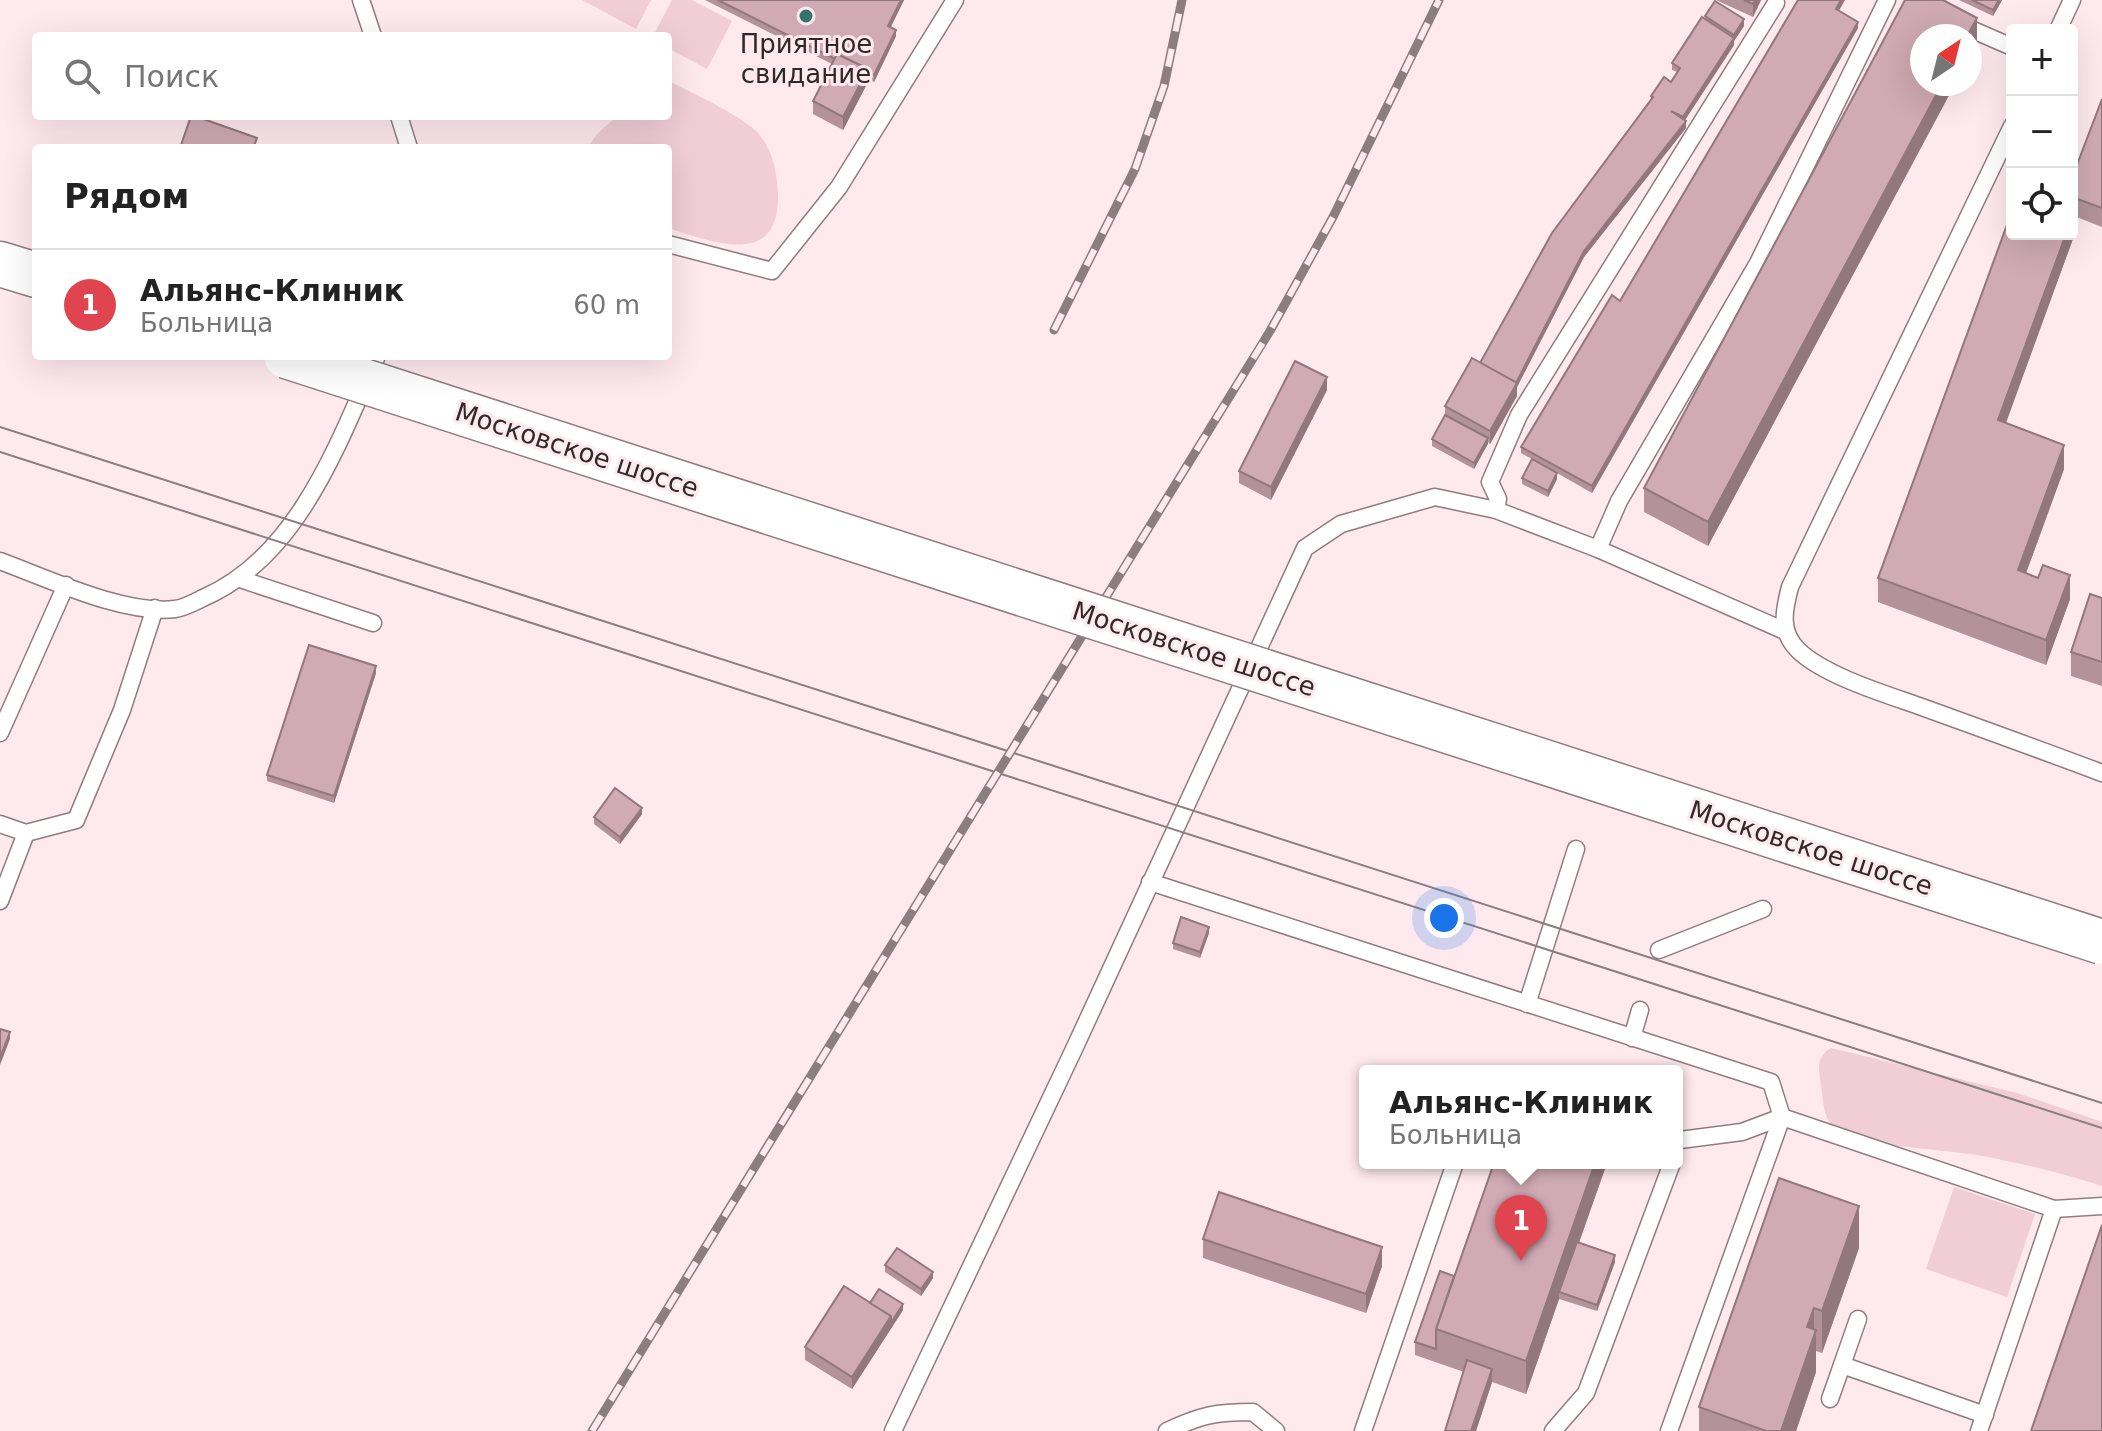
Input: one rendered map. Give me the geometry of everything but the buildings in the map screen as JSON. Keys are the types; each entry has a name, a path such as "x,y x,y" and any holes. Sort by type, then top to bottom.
{"main road":[{"path":"0,264 32,274"},
{"name":"Московское шоссе","path":"298,360 2102,942"}],"lane":[{"path":"361,0 372,32"},
{"path":"672,245 772,271 839,187 955,0"},
{"path":"1598,549 1619,501 1758,263 1887,0"},
{"path":"2061,24 2072,0"},
{"path":"1496,510 1498,499 1490,482 1519,415 1776,3"},
{"path":"1945,18 2006,44"},
{"path":"400,120 408,144"},
{"path":"1785,631 1790,587 2006,138"},
{"path":"0,561 121,605 155,608 177,609 240,579 293,520 332,458 375,360"},
{"path":"893,1431 1305,548 1341,524 1435,497 1496,510 1598,549 1785,631 1798,650 1860,684 2102,773"},
{"path":"240,579 373,623"},
{"path":"0,733 66,585"},
{"path":"0,824 26,833 76,820 122,710 155,608"},
{"path":"0,901 26,833"},
{"path":"1527,1004 1576,849"},
{"path":"1150,882 1771,1082 1782,1117 1669,1431"},
{"path":"1659,950 1763,909"},
{"path":"1632,1038 1640,1010"},
{"path":"1683,1141 1742,1132 1782,1117 2054,1209 2102,1206"},
{"path":"1363,1431 1453,1169"},
{"path":"1553,1431 1586,1393 1670,1169"},
{"path":"1842,1365 1982,1423 2054,1209"},
{"path":"1830,1399 1858,1319"},
{"path":"1167,1431 1194,1418 1229,1412 1253,1412 1276,1431"}],"shaded area":[{"path":"582,0 651,0 636,29"},
{"path":"672,0 692,0 732,21 707,69 672,50 672,32 655,32"},
{"path":"672,83 742,120 758,133 767,147 777,178 775,218 768,233 756,242 740,244 704,239 672,229 672,144 590,144 613,120 672,120"},
{"path":"1831,1048 2017,1093 2102,1122 2102,1186 2008,1161 1880,1143 1845,1133 1829,1122 1819,1074 1821,1057"},
{"path":"1954,1187 2035,1214 2007,1297 1926,1269"}],"tram line":[{"path":"0,427 2102,1103"},
{"path":"0,452 2102,1128"}],"railway":[{"path":"1054,330 1135,169 1164,86 1182,0"},
{"path":"592,1431 1270,331 1333,217 1439,0"}],"place":[{"name":"Приятное свидание","path":"806,16"},
{"name":"Альянс-Клиник","path":"1521,1261"}]}
